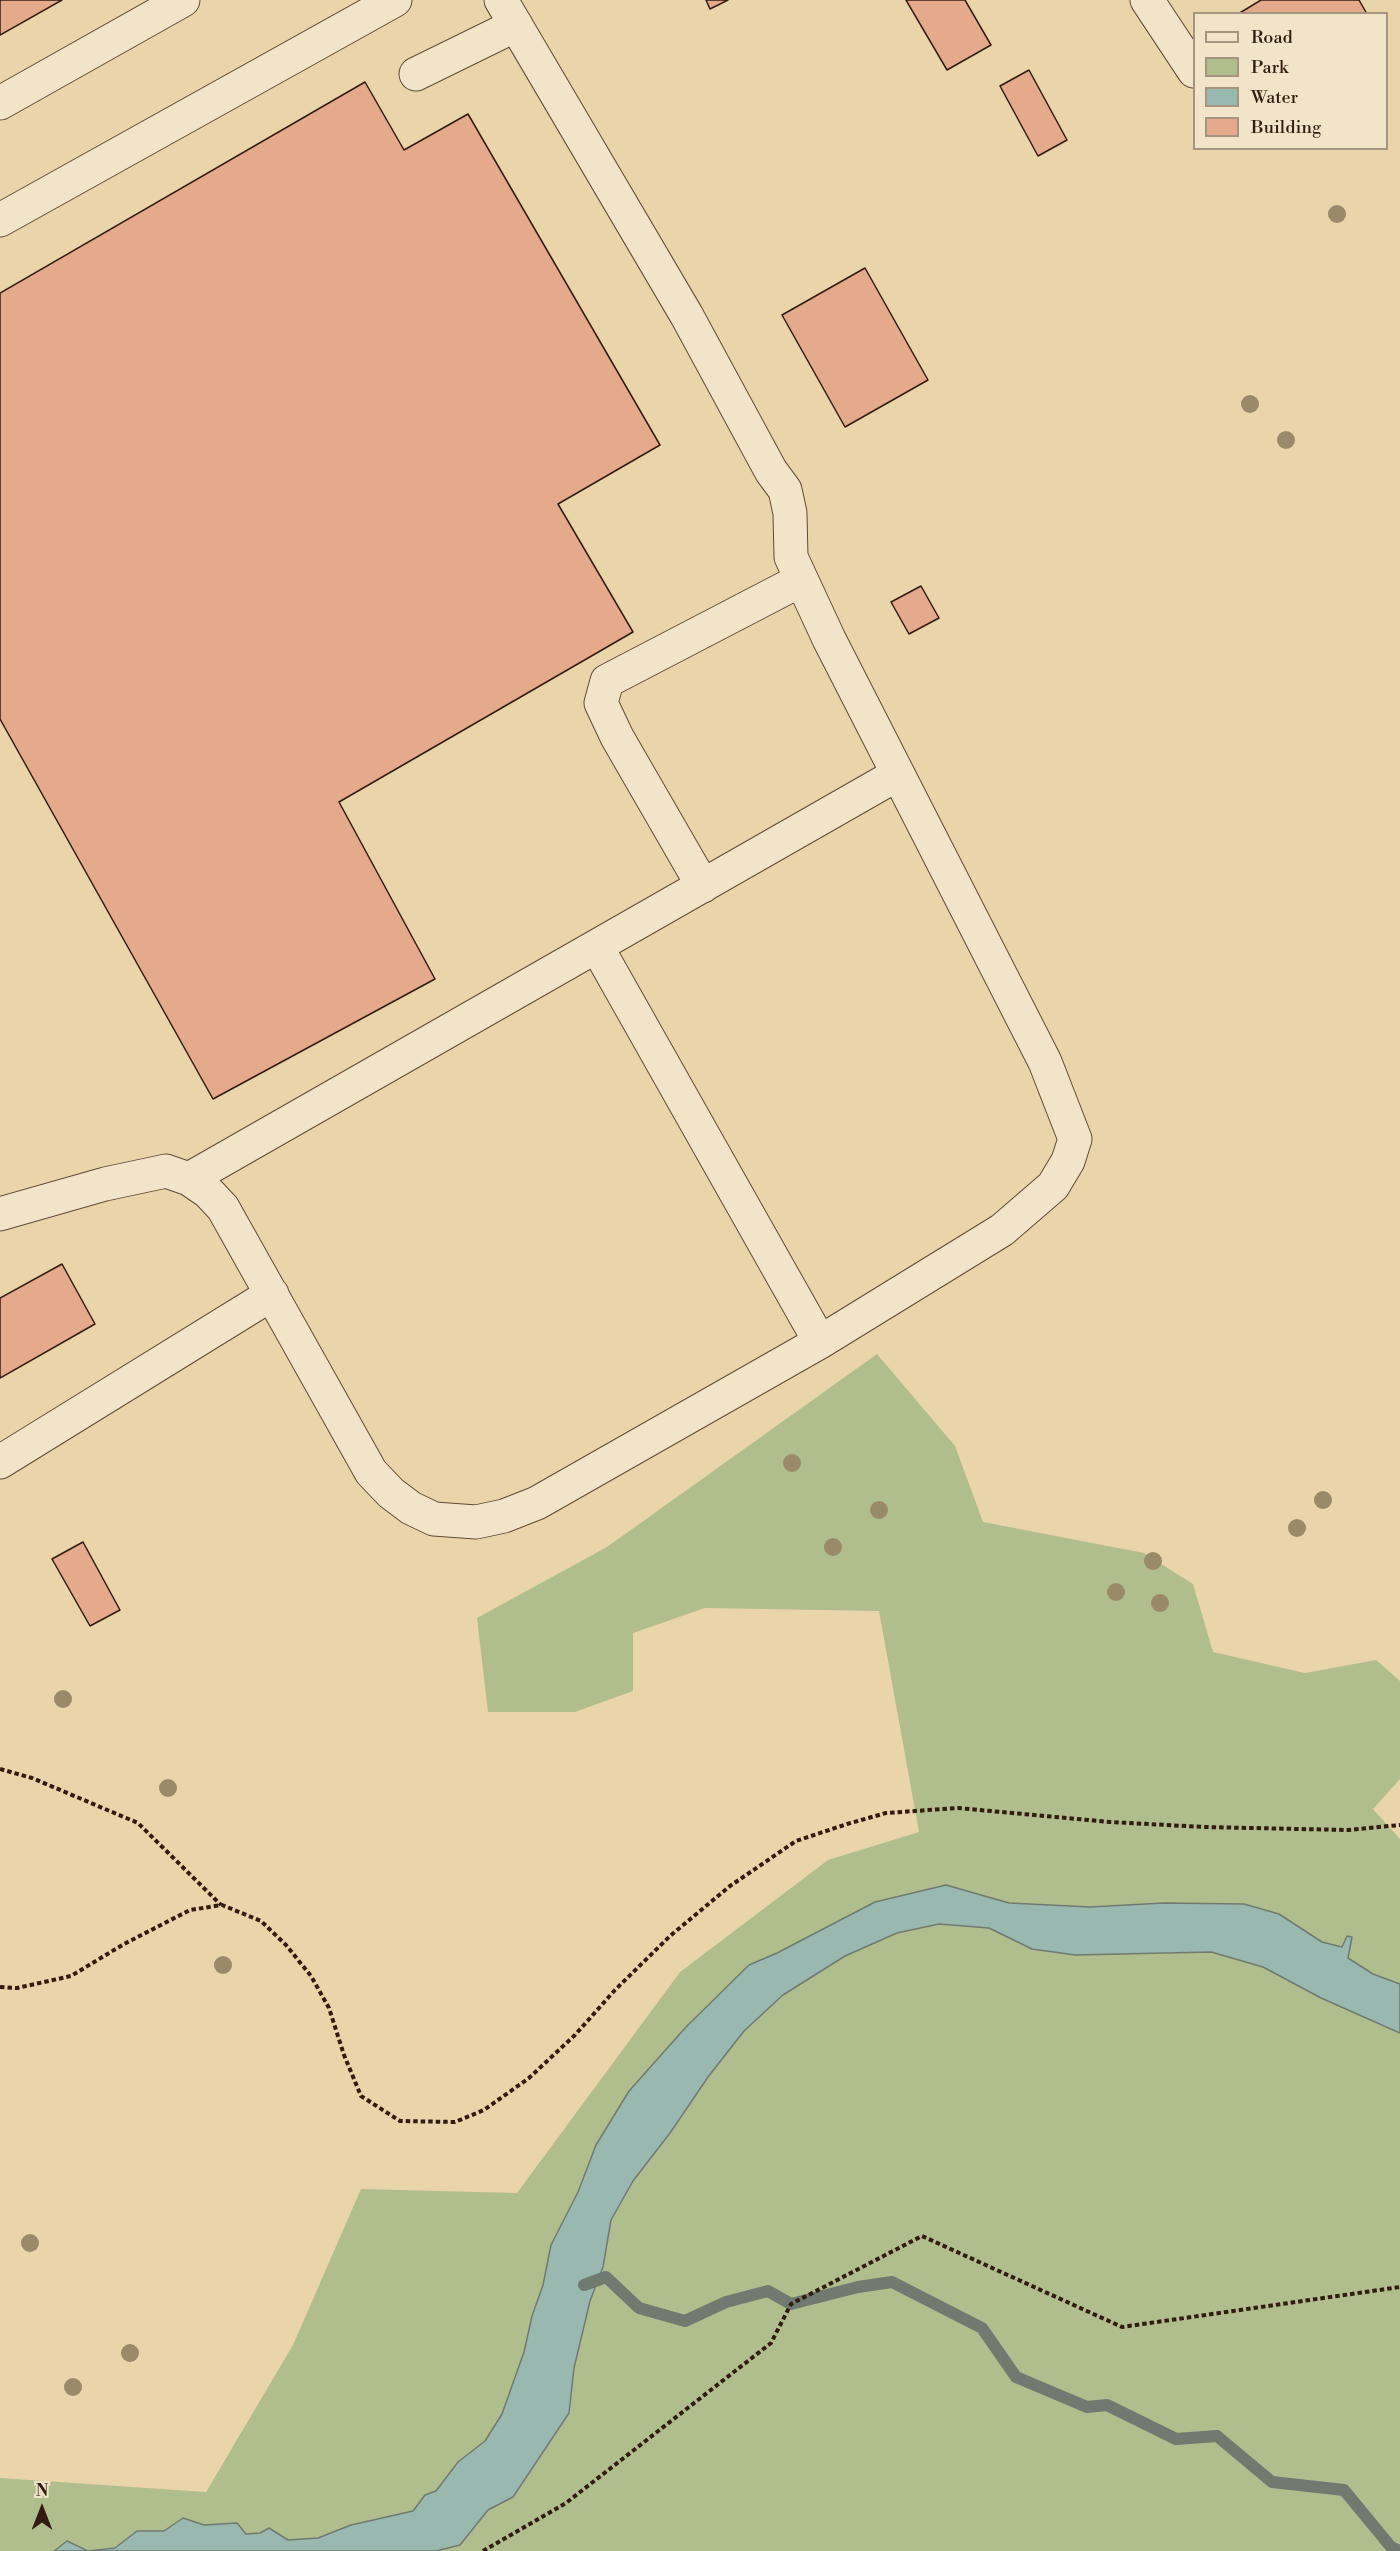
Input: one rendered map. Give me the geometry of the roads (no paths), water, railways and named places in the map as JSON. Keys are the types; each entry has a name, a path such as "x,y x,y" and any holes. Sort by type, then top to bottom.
{"street":[{"path":"0,103 183,0"},
{"path":"0,220 394,0"},
{"path":"1147,0 1193,69"},
{"path":"0,1214 105,1184 166,1172 189,1179 208,1192 223,1208 371,1472 391,1493 411,1508 434,1519 476,1522 504,1516 537,1503 820,1342 1002,1230 1053,1186 1068,1161 1075,1138 1045,1062 829,639 791,557 790,513 785,490 771,471 687,316 508,12 416,74"},
{"path":"703,886 616,737 601,703 607,681 801,580"},
{"path":"189,1179 898,774"},
{"path":"597,947 820,1342"},
{"path":"0,1462 272,1294"}],"water":[{"path":"946,1885 1009,1903 1090,1907 1164,1903 1244,1904 1279,1914 1322,1942 1342,1947 1347,1936 1352,1937 1348,1958 1373,1974 1400,1984 1400,2033 1321,1998 1263,1967 1211,1952 1075,1955 1032,1949 989,1928 939,1924 897,1933 845,1956 783,1995 744,2031 633,2181 611,2220 603,2267 590,2301 574,2368 569,2413 513,2497 488,2510 460,2545 436,2551 88,2551 115,2548 137,2531 164,2531 183,2518 204,2525 237,2523 246,2534 260,2533 269,2528 288,2540 318,2538 351,2525 413,2511 425,2495 436,2491 458,2462 485,2441 502,2414 524,2352 532,2316 543,2285 551,2245 578,2192 596,2145 629,2091 686,2027 749,1965 875,1902"},
{"path":"67,2541 88,2551 54,2551"}],"waterway":[{"path":"584,2285 606,2277 639,2308 685,2321 726,2302 768,2291 791,2304 858,2287 892,2282 982,2328 1016,2377 1087,2407 1107,2405 1176,2439 1217,2436 1272,2482 1344,2490 1391,2547 1400,2551"}]}
